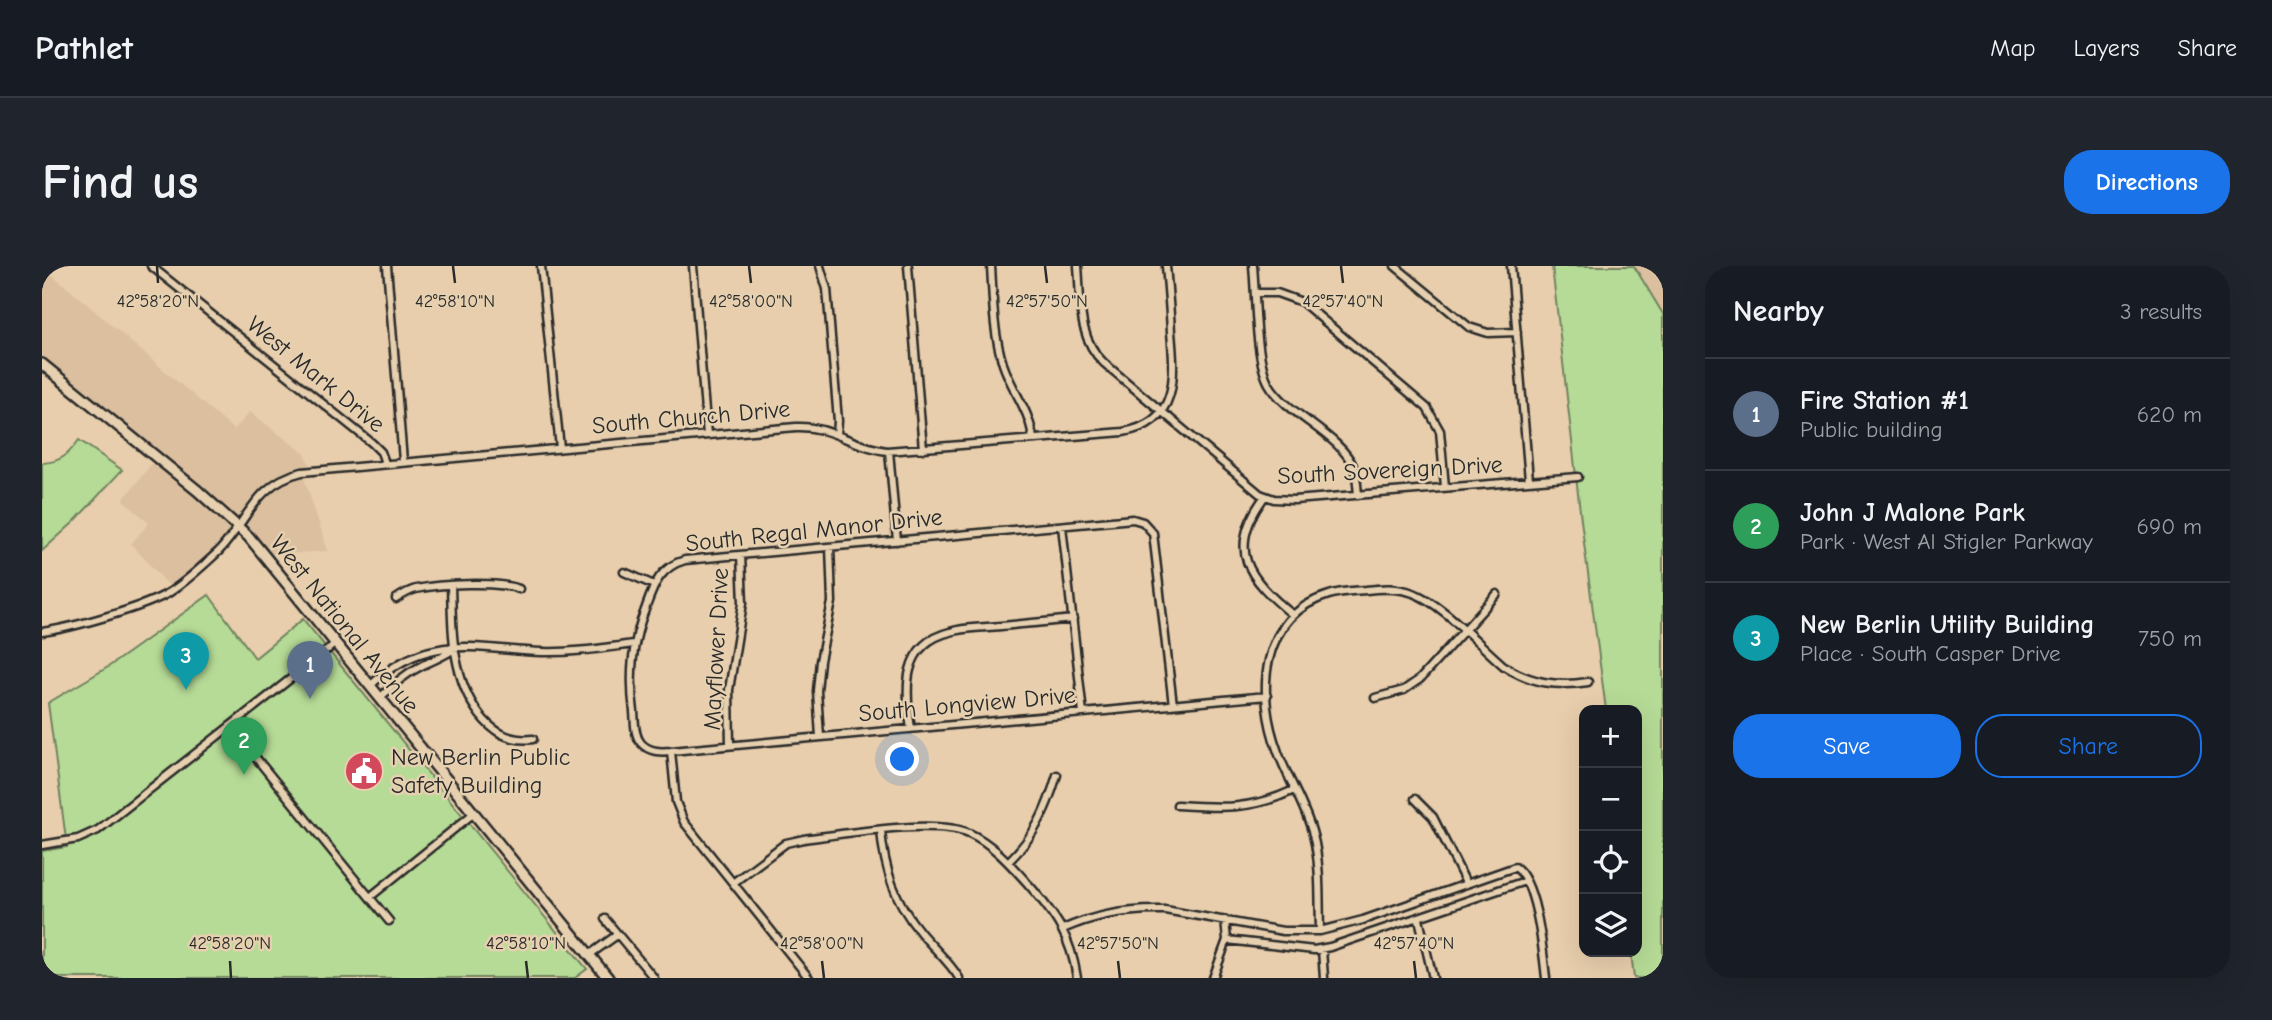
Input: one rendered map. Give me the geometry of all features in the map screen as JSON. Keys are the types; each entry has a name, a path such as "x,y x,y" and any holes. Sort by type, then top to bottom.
{"main road":[{"name":"West National Avenue","path":"42,364 198,491 237,525 265,555 608,978"}],"street":[{"name":"West Mark Drive","path":"151,266 372,443 382,452 385,463"},
{"path":"387,266 403,461"},
{"path":"541,266 560,448"},
{"path":"693,266 707,435"},
{"path":"820,266 827,289 837,435"},
{"path":"908,266 923,449"},
{"path":"991,266 999,349 1008,377 1030,420 1033,439"},
{"name":"South Sovereign Drive","path":"1079,266 1084,329 1090,347 1104,363 1252,488 1265,496 1294,500 1578,477"},
{"path":"1161,411 1171,395 1174,378 1166,266"},
{"path":"1254,266 1262,362 1268,382 1280,398 1345,454 1355,471 1358,495"},
{"path":"1395,266 1469,327 1488,333 1517,331"},
{"path":"1511,266 1529,481"},
{"path":"1256,293 1277,293 1302,302 1427,408 1440,431 1445,487"},
{"name":"South Church Drive","path":"42,632 102,616 169,593 220,550 251,505 284,477 312,470 806,426 824,429 860,446 889,451 923,449 1127,431 1145,425 1161,411"},
{"path":"889,451 897,541"},
{"path":"1265,496 1247,526 1244,542 1247,561 1259,584 1293,615"},
{"name":"South Regal Manor Drive","path":"654,584 666,569 676,563 1133,519 1145,524 1153,533 1173,705"},
{"path":"1062,526 1083,713"},
{"path":"820,737 817,691 832,602 830,547"},
{"name":"Mayflower Drive","path":"730,746 729,690 743,603 741,555"},
{"path":"625,572 654,584 634,645 631,678 637,736 649,749 671,751 677,810 696,838 809,978"},
{"path":"396,599 417,589 451,586 498,584 519,590"},
{"path":"451,586 454,649 465,689 484,719 505,737 516,740 533,739"},
{"path":"1320,931 1314,838 1276,749 1267,696 1266,669 1270,652 1278,634 1293,615 1312,601 1335,593 1391,588 1423,597 1504,666 1527,678 1551,684 1588,682"},
{"path":"1375,698 1414,685 1497,594"},
{"path":"911,729 906,684 908,672 915,656 931,639 957,630 1073,619"},
{"path":"42,845 78,839 98,830 336,643"},
{"path":"371,685 395,665 423,651 442,647 567,651 634,645"},
{"path":"381,697 411,671 443,657 454,649"},
{"name":"South Longview Drive","path":"671,751 1267,696"},
{"path":"230,726 389,921"},
{"path":"1008,862 1029,841 1039,825 1057,775"},
{"path":"1177,805 1243,807 1260,804 1294,790"},
{"path":"1415,799 1433,817 1466,883"},
{"path":"370,897 474,813"},
{"path":"733,883 786,843 881,830 946,826 967,832 988,844 1008,862 1057,918 1067,937 1077,978"},
{"path":"881,830 884,858 899,903 959,978"},
{"path":"1063,929 1087,919 1125,910 1165,909 1283,931 1320,931 1363,920 1511,867 1522,873 1538,921 1546,978"},
{"path":"1227,940 1289,948 1322,948 1419,919 1525,881"},
{"path":"605,919 654,978"},
{"path":"1419,919 1433,978"},
{"path":"1213,978 1227,940 1225,920"},
{"path":"589,955 617,935"},
{"path":"1322,948 1324,978"}],"shaded area":[{"path":"42,266 234,430 250,412 305,454 312,470 302,472 328,551 266,555 237,526 232,536 173,590 131,544 149,523 123,500 157,457 42,364"},
{"path":"1634,266 1663,266 1663,314"}],"green space":[{"path":"1552,266 1634,266 1663,314 1663,978 1634,978 1632,957 1642,957 1642,705 1605,705"},
{"path":"79,440 122,470 74,522 42,551 42,463 64,457"},
{"path":"209,595 255,658 303,619 587,969 575,978 42,978 42,851 67,847 48,703 108,667"}],"place":[{"name":"New Berlin Utility Building","path":"186,690"},
{"name":"Fire Station #1","path":"310,699"},
{"name":"New Berlin Public Safety Building","path":"364,771"},
{"name":"John J Malone Park","path":"244,775"}]}
